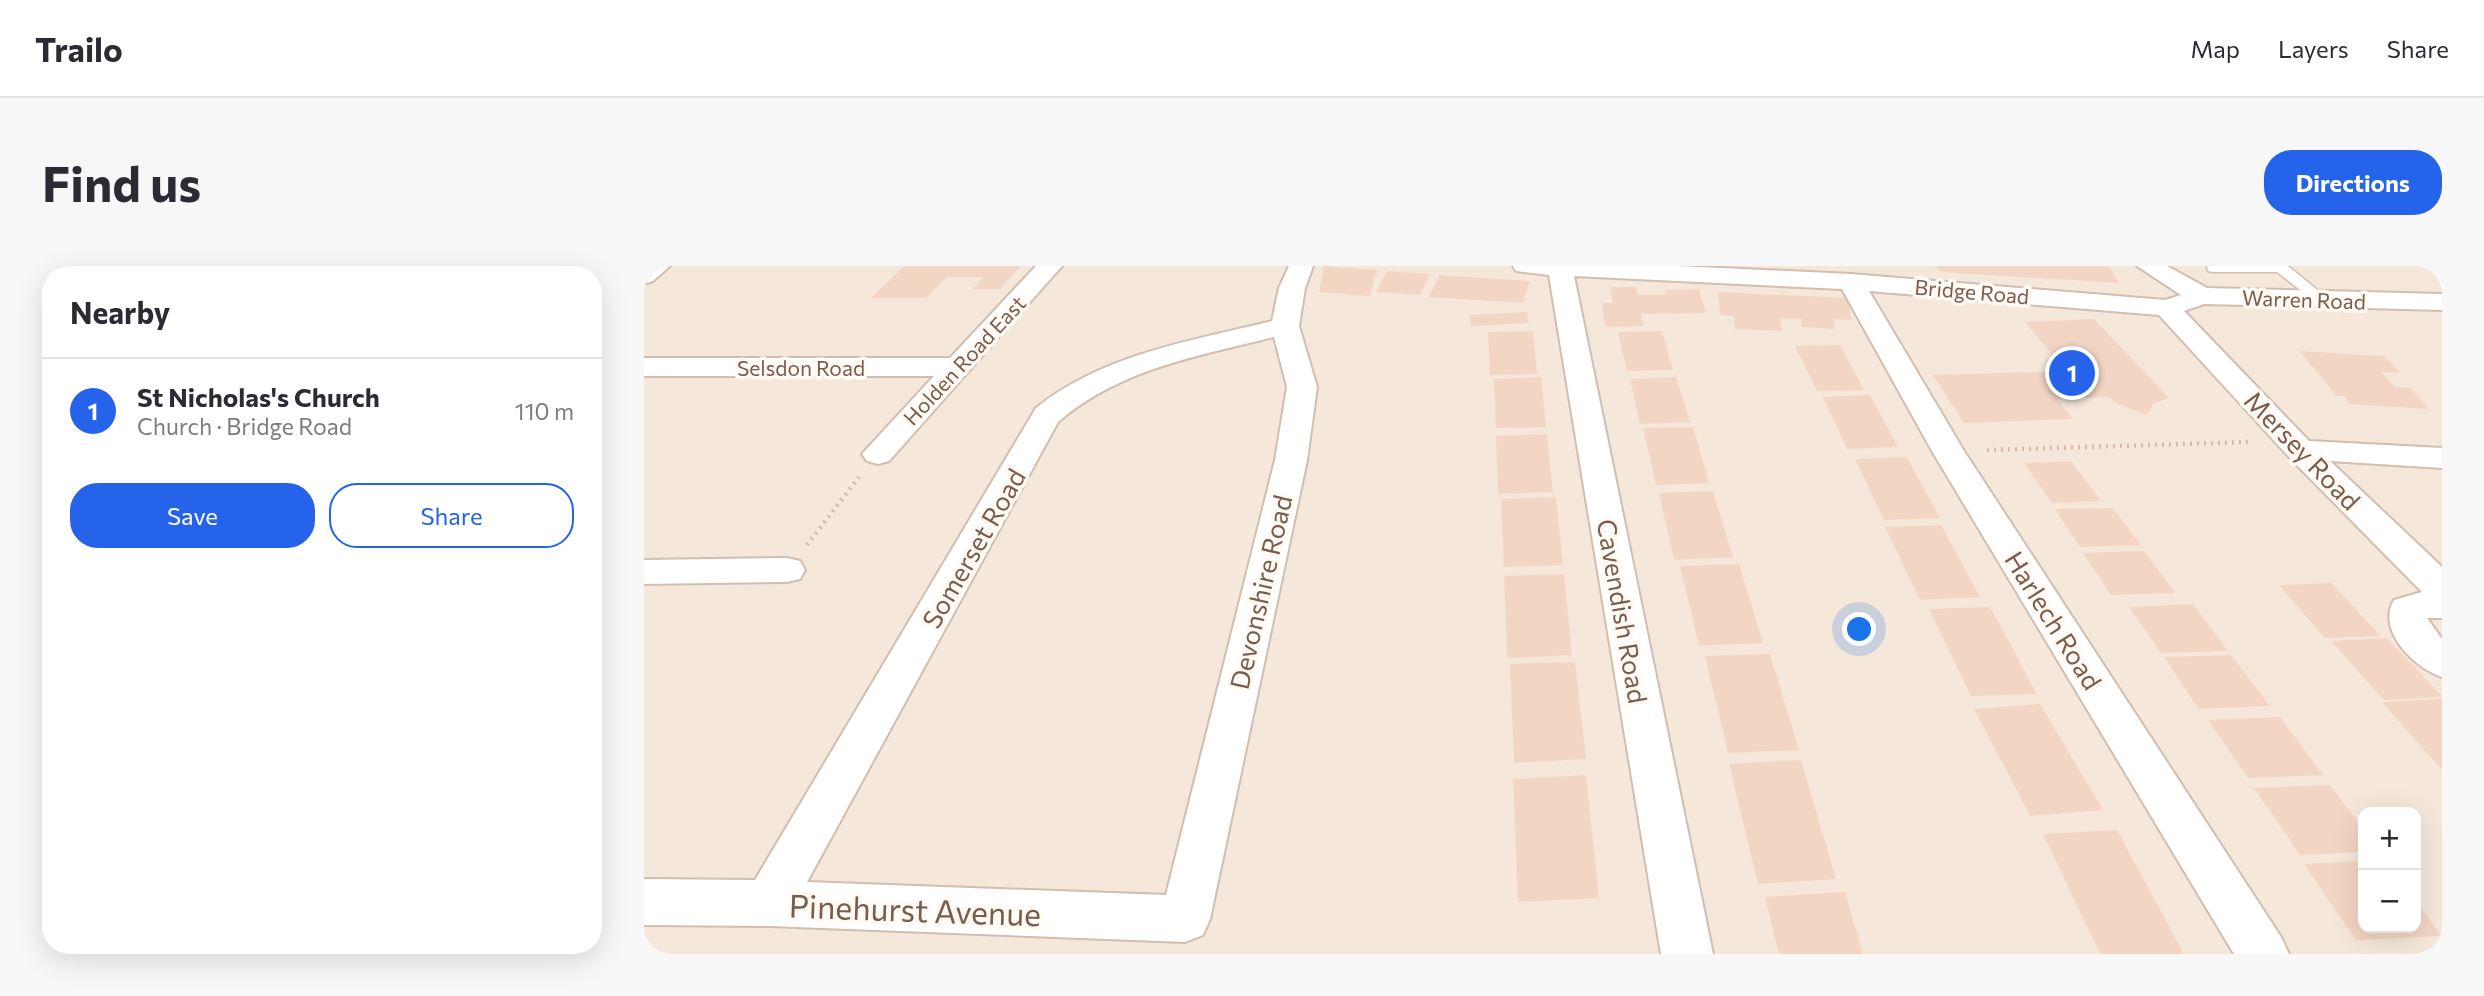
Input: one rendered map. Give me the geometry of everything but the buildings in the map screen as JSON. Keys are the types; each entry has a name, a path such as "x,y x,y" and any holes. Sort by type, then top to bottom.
{"street":[{"path":"644,276 658,266"},
{"name":"Holden Road East","path":"878,454 1050,266"},
{"name":"Devonshire Road","path":"1185,919 1291,460 1302,387 1285,326 1292,288 1301,266"},
{"path":"1913,266 1930,287"},
{"path":"2149,266 2202,296"},
{"name":"Bridge Road","path":"1543,267 1930,287 2167,309"},
{"name":"Cavendish Road","path":"1543,267 1687,954"},
{"name":"Harlech Road","path":"1851,282 1948,451 2263,954"},
{"name":"Warren Road","path":"2167,309 2202,296 2442,302"},
{"name":"Mersey Road","path":"2167,309 2296,445 2442,589"},
{"name":"Somerset Road","path":"769,903 1044,417 1085,386 1129,368 1285,326"},
{"name":"Selsdon Road","path":"644,367 957,367"},
{"path":"2296,445 2442,458"},
{"path":"644,572 787,570"},
{"path":"2442,605 2416,605 2408,609 2406,616 2409,626 2442,662"},
{"name":"Pinehurst Avenue","path":"644,902 769,903 1185,919"}],"lane":[{"path":"2213,268 2281,268 2323,301"}],"path":[{"path":"1948,451 2296,445"},
{"path":"787,570 878,454"}],"shaded area":[{"path":"644,266 2442,266 2442,954 644,954"}],"place":[{"name":"St Nicholas's Church","path":"2072,373"}]}
